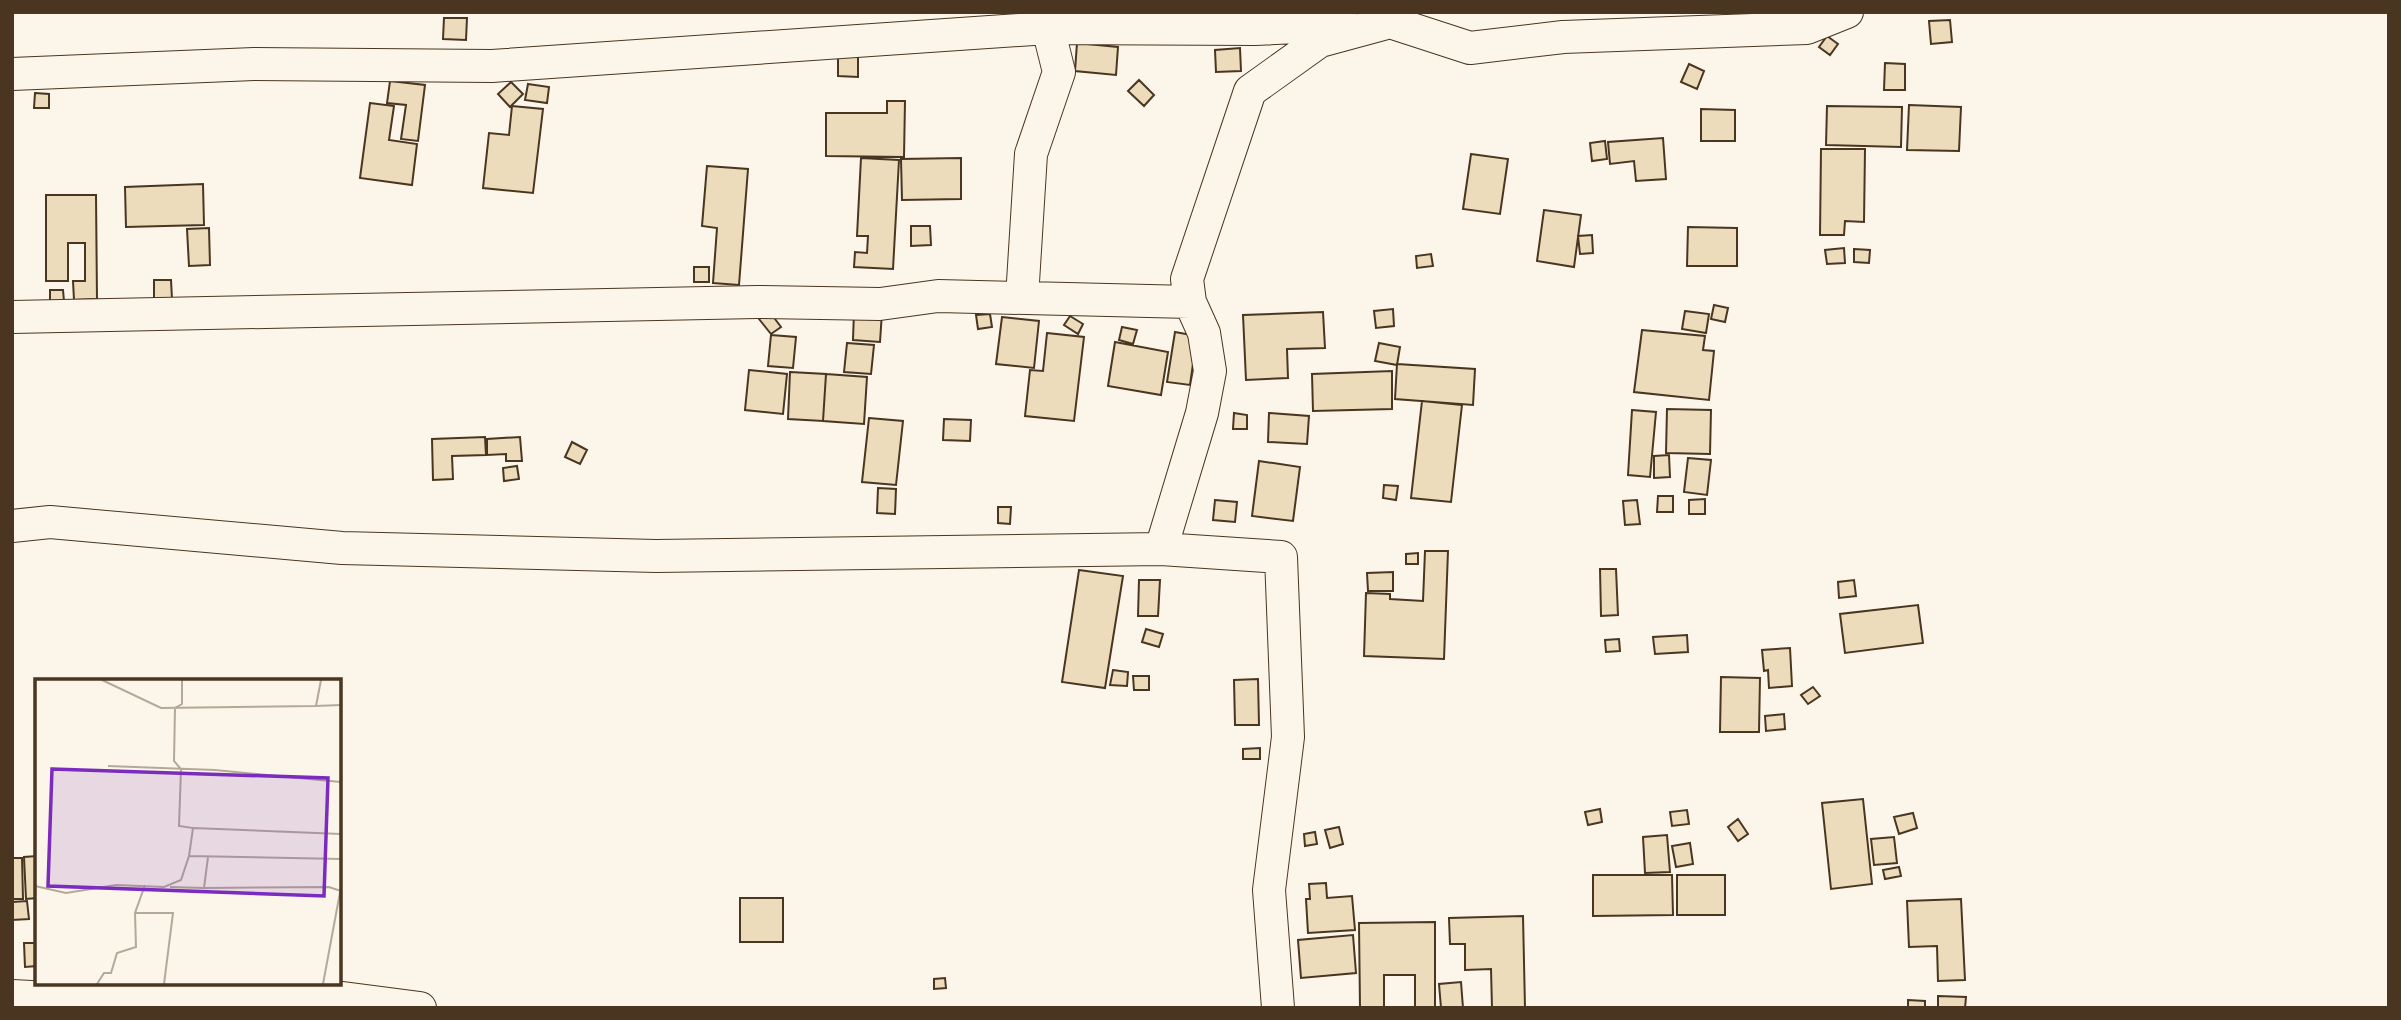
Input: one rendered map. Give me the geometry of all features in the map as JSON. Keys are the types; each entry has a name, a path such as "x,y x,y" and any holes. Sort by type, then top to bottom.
{"street":[{"path":"12,74 254,64 492,66 1048,28 1255,29 1390,22 1471,48 1567,25 1807,28 1847,12"},
{"path":"1161,549 1202,413 1210,371 1204,333 1190,302 1187,279 1250,91 1320,41 1390,22"},
{"path":"1022,298 1031,154 1059,72 1048,28"},
{"path":"12,317 757,302 880,304 938,296 1190,302"},
{"path":"12,526 50,522 342,548 656,556 1161,549 1282,557 1288,737 1269,890 1278,1008"},
{"path":"12,996 129,1002 343,998 420,1008"}],"building":[{"path":"444,18 467,18 466,40 443,39"},
{"path":"1950,20 1952,42 1931,44 1929,21"},
{"path":"1827,36 1838,44 1830,55 1819,47"},
{"path":"1077,43 1118,47 1116,75 1075,71"},
{"path":"1240,48 1241,71 1216,72 1215,50"},
{"path":"838,56 858,57 858,77 838,76"},
{"path":"1885,63 1905,64 1905,90 1884,90"},
{"path":"1689,64 1704,71 1697,89 1681,82"},
{"path":"1139,80 1154,95 1144,106 1128,91"},
{"path":"390,81 425,85 418,141 401,139 406,105 387,103"},
{"path":"511,82 523,94 510,107 498,94"},
{"path":"528,84 549,87 547,103 525,100"},
{"path":"35,93 49,94 49,108 34,108"},
{"path":"887,101 905,101 904,157 826,156 826,113 887,113"},
{"path":"370,103 394,106 389,140 417,144 412,185 360,178"},
{"path":"1909,105 1961,107 1959,151 1907,150"},
{"path":"512,106 543,109 533,193 483,188 489,133 509,135"},
{"path":"1827,106 1902,107 1901,147 1826,145"},
{"path":"1701,109 1735,110 1735,141 1701,141"},
{"path":"1663,138 1666,179 1636,181 1634,161 1610,164 1608,142"},
{"path":"1605,141 1607,159 1592,161 1590,143"},
{"path":"1821,149 1865,149 1864,222 1845,221 1844,235 1820,235"},
{"path":"1471,154 1508,159 1500,214 1463,209"},
{"path":"861,158 899,160 893,269 854,267 855,252 867,253 868,236 857,236"},
{"path":"961,158 961,199 902,200 901,159"},
{"path":"707,166 748,169 739,285 713,283 717,228 702,226"},
{"path":"203,184 204,225 126,227 125,187"},
{"path":"46,195 96,195 97,299 74,300 73,281 85,281 85,243 68,243 68,281 46,281"},
{"path":"1544,210 1581,215 1574,267 1537,261"},
{"path":"911,226 930,226 931,245 911,246"},
{"path":"1688,227 1737,228 1737,266 1687,266"},
{"path":"209,228 210,265 189,266 187,229"},
{"path":"1592,235 1593,253 1580,254 1578,236"},
{"path":"1844,248 1845,263 1827,264 1825,250"},
{"path":"1854,249 1870,250 1869,263 1854,262"},
{"path":"1431,254 1433,266 1417,268 1416,256"},
{"path":"694,267 709,267 709,282 694,282"},
{"path":"154,280 171,280 172,299 154,299"},
{"path":"50,290 63,290 64,301 50,302"},
{"path":"1714,305 1728,308 1725,322 1711,319"},
{"path":"1393,309 1394,326 1376,328 1374,311"},
{"path":"769,311 781,327 771,334 759,319"},
{"path":"854,311 882,312 880,342 853,340"},
{"path":"1685,311 1709,314 1706,333 1682,329"},
{"path":"1323,312 1325,348 1287,349 1288,378 1246,380 1243,315"},
{"path":"990,314 992,327 978,329 976,315"},
{"path":"1070,316 1083,324 1078,334 1064,325"},
{"path":"1002,317 1039,321 1034,368 996,364"},
{"path":"1122,327 1137,330 1133,344 1119,340"},
{"path":"1642,330 1705,336 1703,350 1714,351 1709,400 1634,392"},
{"path":"1175,332 1197,336 1190,385 1167,382"},
{"path":"1047,333 1084,337 1074,421 1025,416 1030,370 1043,371"},
{"path":"771,335 796,337 793,368 768,366"},
{"path":"1115,342 1168,352 1161,395 1108,386"},
{"path":"847,343 874,345 871,374 844,372"},
{"path":"1379,343 1400,347 1397,365 1375,361"},
{"path":"1397,364 1475,369 1473,405 1395,399"},
{"path":"749,370 787,374 783,414 745,410"},
{"path":"1392,371 1392,409 1313,411 1312,374"},
{"path":"790,372 826,374 823,421 788,419"},
{"path":"826,374 867,377 864,424 823,421"},
{"path":"1422,401 1462,405 1451,502 1411,498"},
{"path":"1667,409 1711,410 1710,454 1666,453"},
{"path":"1632,410 1656,412 1650,477 1628,475"},
{"path":"1234,413 1247,415 1247,429 1233,429"},
{"path":"1269,413 1309,416 1307,444 1268,442"},
{"path":"869,418 903,421 896,485 862,482"},
{"path":"944,419 971,420 970,441 943,440"},
{"path":"485,437 486,455 452,456 453,479 433,480 432,439"},
{"path":"520,437 522,461 506,461 506,454 487,455 487,439"},
{"path":"572,442 587,450 580,464 565,457"},
{"path":"1669,455 1670,477 1654,478 1654,456"},
{"path":"1688,458 1711,460 1707,495 1684,492"},
{"path":"1259,461 1300,467 1293,521 1252,516"},
{"path":"517,466 519,479 504,481 503,468"},
{"path":"1384,485 1398,486 1396,500 1383,498"},
{"path":"878,488 896,489 895,514 877,513"},
{"path":"1658,496 1673,496 1673,512 1657,512"},
{"path":"1705,499 1705,514 1689,514 1689,500"},
{"path":"1215,500 1237,502 1235,522 1213,520"},
{"path":"1637,500 1640,524 1625,525 1623,501"},
{"path":"998,507 1011,507 1010,524 998,523"},
{"path":"1425,551 1448,551 1444,659 1364,656 1366,593 1390,594 1390,599 1423,601"},
{"path":"1418,553 1418,564 1406,564 1406,554"},
{"path":"1600,569 1616,569 1618,615 1601,616"},
{"path":"1079,570 1123,576 1105,688 1062,682"},
{"path":"1393,572 1393,591 1368,591 1367,573"},
{"path":"1139,580 1160,580 1158,616 1138,616"},
{"path":"1854,580 1856,596 1839,598 1838,582"},
{"path":"1918,605 1923,643 1845,653 1840,614"},
{"path":"1146,629 1163,634 1159,647 1142,642"},
{"path":"1687,635 1688,652 1655,654 1653,637"},
{"path":"1619,639 1620,651 1606,652 1605,640"},
{"path":"1790,648 1792,686 1769,688 1768,670 1764,671 1762,650"},
{"path":"1113,670 1128,672 1127,686 1110,685"},
{"path":"1133,676 1149,676 1149,690 1134,690"},
{"path":"1721,677 1760,678 1759,732 1720,732"},
{"path":"1258,679 1259,725 1235,725 1234,680"},
{"path":"1813,687 1820,696 1808,704 1801,695"},
{"path":"1784,714 1785,729 1766,731 1765,716"},
{"path":"1260,748 1260,759 1243,759 1243,749"},
{"path":"1863,799 1872,884 1831,889 1822,803"},
{"path":"1600,809 1602,822 1588,825 1585,812"},
{"path":"1687,810 1689,824 1672,826 1670,812"},
{"path":"1913,813 1917,828 1899,834 1894,817"},
{"path":"1738,819 1748,834 1738,841 1728,827"},
{"path":"1339,827 1343,844 1330,848 1325,830"},
{"path":"1315,832 1317,844 1305,846 1304,834"},
{"path":"1667,835 1670,872 1645,873 1643,837"},
{"path":"1894,837 1897,863 1874,865 1871,839"},
{"path":"1690,843 1693,864 1676,867 1672,846"},
{"path":"35,856 35,898 26,899 24,857"},
{"path":"12,858 22,858 23,899 12,899"},
{"path":"1899,867 1901,876 1885,879 1883,870"},
{"path":"1593,875 1672,875 1673,915 1593,916"},
{"path":"1677,875 1725,875 1725,915 1677,915"},
{"path":"1326,883 1327,898 1352,896 1355,930 1308,933 1306,899 1310,899 1309,884"},
{"path":"740,898 783,898 783,942 740,942"},
{"path":"1961,899 1965,980 1938,981 1937,946 1909,947 1907,901"},
{"path":"27,901 29,919 12,920 12,902"},
{"path":"1523,916 1525,1008 1492,1008 1491,969 1465,970 1465,944 1450,944 1449,918"},
{"path":"1435,922 1435,1008 1415,1008 1415,975 1384,975 1384,1008 1360,1008 1359,923"},
{"path":"1353,935 1356,973 1301,978 1298,940"},
{"path":"24,943 35,943 35,966 25,967"},
{"path":"945,978 946,988 934,989 934,979"},
{"path":"1461,982 1463,1008 1441,1008 1439,984"},
{"path":"1938,996 1966,997 1965,1008 1938,1008"},
{"path":"1908,1000 1925,1001 1925,1008 1908,1008"}]}
